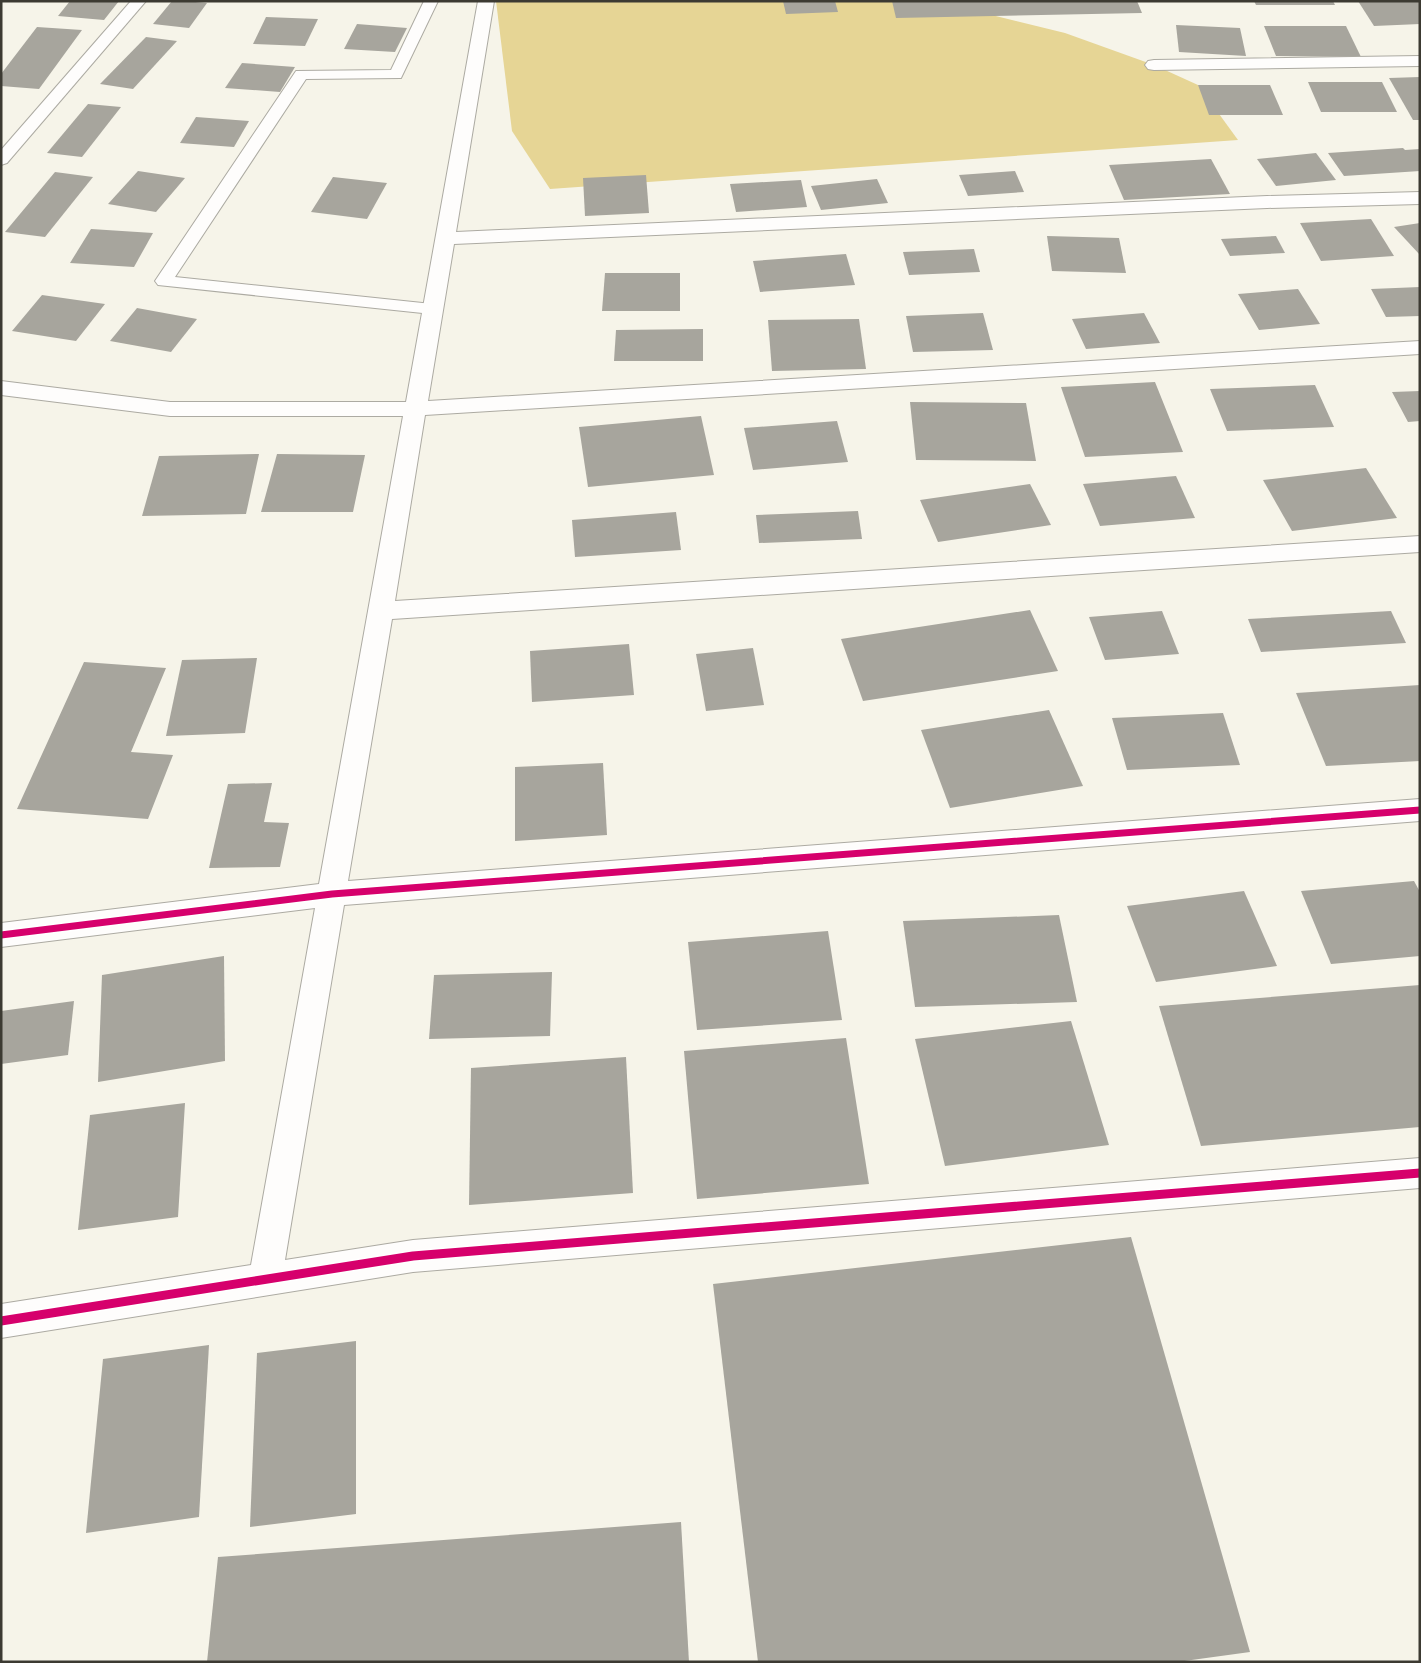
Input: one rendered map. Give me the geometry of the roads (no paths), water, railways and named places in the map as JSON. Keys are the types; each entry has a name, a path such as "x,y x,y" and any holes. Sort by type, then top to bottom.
{"street":[{"path":"265,1280 486,1"},
{"path":"1154,65 1420,61"},
{"path":"445,238 1267,202 1420,198"},
{"path":"1,388 170,409 415,409 1420,347"},
{"path":"380,611 1420,544"},
{"path":"1,935 332,894 1420,810"},
{"path":"1,1321 413,1256 1420,1174"}],"lane":[{"path":"1,160 139,1"},
{"path":"431,1 396,75 301,74 164,281 432,309"}]}
